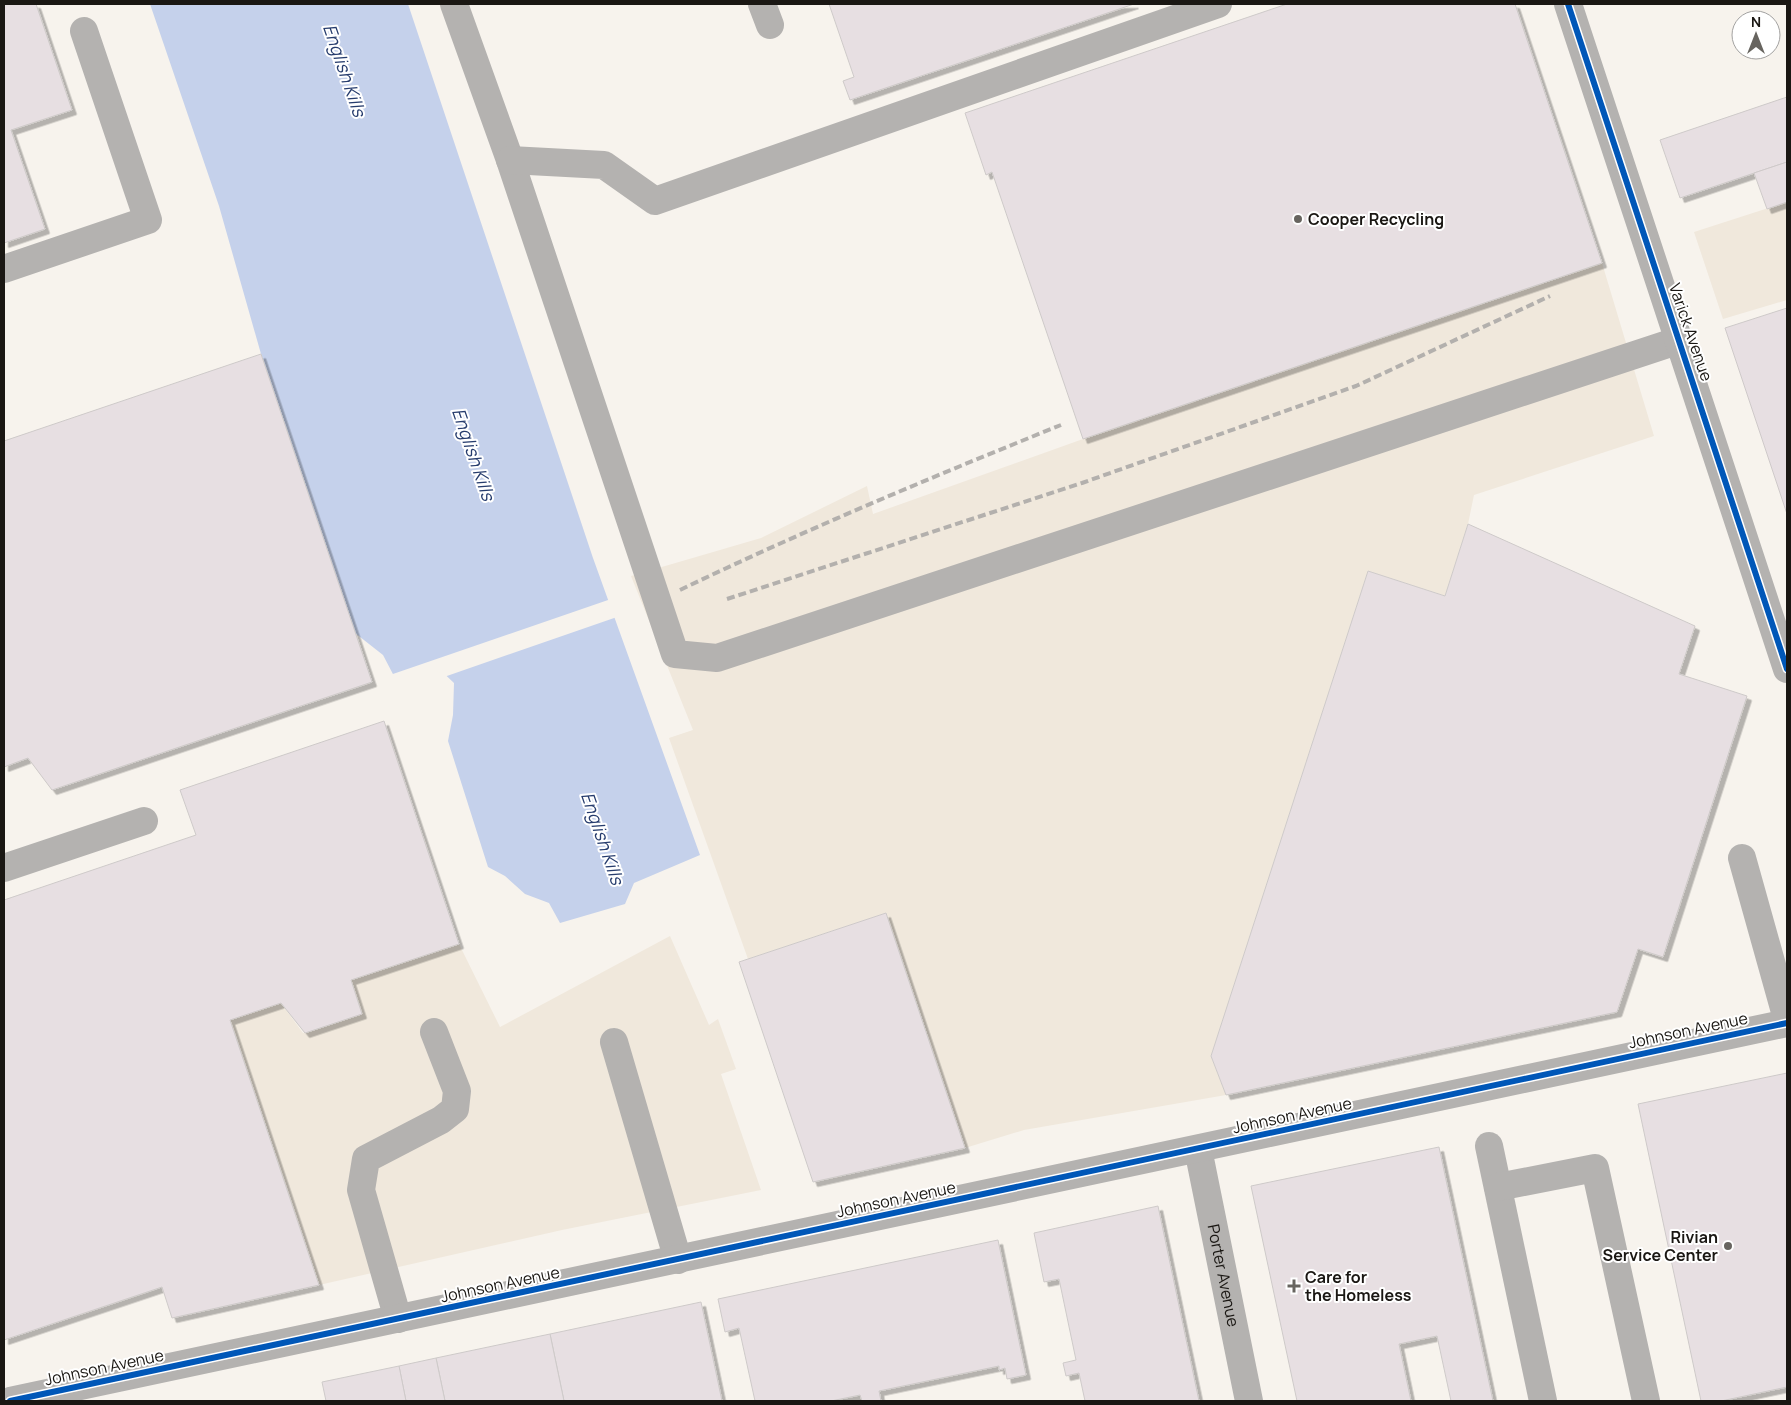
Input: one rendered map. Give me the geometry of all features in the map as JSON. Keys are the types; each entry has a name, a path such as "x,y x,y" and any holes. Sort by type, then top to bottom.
{"street":[{"path":"454,4 510,160 675,654 717,658 1680,340"},
{"path":"510,160 604,165 655,201 1218,4"},
{"name":"Varick Avenue","path":"1568,4 1787,669"},
{"path":"4,269 148,220 84,31"},
{"path":"4,868 144,821"},
{"path":"1742,858 1787,1019"},
{"name":"Johnson Avenue","path":"10,1401 1198,1150 1787,1023"},
{"path":"398,1319 361,1190 366,1159 441,1120 455,1109 457,1091 434,1032"},
{"path":"614,1042 678,1260"},
{"path":"1489,1146 1543,1401"},
{"name":"Porter Avenue","path":"1198,1150 1250,1401"},
{"path":"1498,1187 1594,1168 1646,1401"}],"shaded area":[{"path":"1787,202 1787,300 1723,319 1694,232"},
{"path":"1602,263 1654,436 1474,495 1468,524 1445,596 1368,571 1211,1056 1226,1095 1024,1130 965,1148 886,913 748,959 669,738 693,730 631,576 761,538 867,486 873,514 1083,439"},
{"path":"670,936 709,1025 718,1019 736,1069 721,1074 761,1190 562,1230 319,1285 230,1020 281,1003 303,1033 362,1014 351,980 459,944 500,1027"}],"water":[{"name":"English Kills","path":"150,4 408,4 593,558 700,855 634,883 625,904 560,923 549,903 525,894 505,876 488,867 448,741 453,715 454,683 434,664 395,678 383,655 355,633 261,354 219,206"}],"pier":[{"path":"611,599 617,617 444,677 433,667 395,681 390,675"}],"building":[{"path":"4,4 36,4 72,110 11,130 45,229 4,243"},
{"path":"829,4 1134,4 850,100 843,81 854,77"},
{"name":"Cooper Recycling","path":"1287,4 1515,4 1602,263 1083,439 992,172 986,175 965,113"},
{"path":"1787,97 1787,162 1680,198 1660,140"},
{"path":"1787,162 1787,202 1767,209 1754,173"},
{"path":"1787,308 1787,514 1725,328"},
{"path":"261,354 372,682 52,790 28,758 4,767 4,441"},
{"path":"1468,524 1695,626 1679,674 1747,696 1663,957 1638,949 1617,1012 1226,1095 1211,1056 1368,571 1445,596"},
{"path":"384,721 459,944 351,980 362,1014 305,1033 281,1003 230,1020 319,1285 172,1318 162,1287 4,1340 4,900 196,835 180,790"},
{"path":"886,913 965,1148 813,1182 739,962"},
{"name":"Rivian Service Center","path":"1787,1073 1787,1387 1721,1401 1701,1401 1638,1104"},
{"path":"1439,1147 1493,1401 1451,1401 1437,1336 1399,1344 1411,1401 1297,1401 1251,1186"},
{"path":"1158,1206 1199,1401 1085,1401 1079,1373 1066,1376 1063,1363 1076,1360 1059,1279 1044,1282 1034,1233"},
{"path":"998,1240 1026,1375 1007,1379 1005,1368 999,1370 999,1366 879,1391 881,1401 862,1401 860,1395 831,1401 755,1401 739,1328 725,1332 718,1299"},
{"path":"701,1302 722,1401 564,1401 550,1334"},
{"path":"550,1334 564,1401 445,1401 436,1358"},
{"path":"436,1358 445,1401 406,1401 399,1366"},
{"path":"399,1366 406,1401 326,1401 322,1382"}],"railway":[{"path":"727,599 1082,483 1356,386 1550,296"},
{"path":"680,590 869,504 1061,425"}],"cycle path":[{"path":"1568,4 1787,669"},
{"path":"10,1401 1787,1023"}],"place":[{"name":"Cooper Recycling","path":"1298,219"},
{"name":"Rivian Service Center","path":"1728,1246"},
{"name":"Care for the Homeless","path":"1294,1286"}]}
